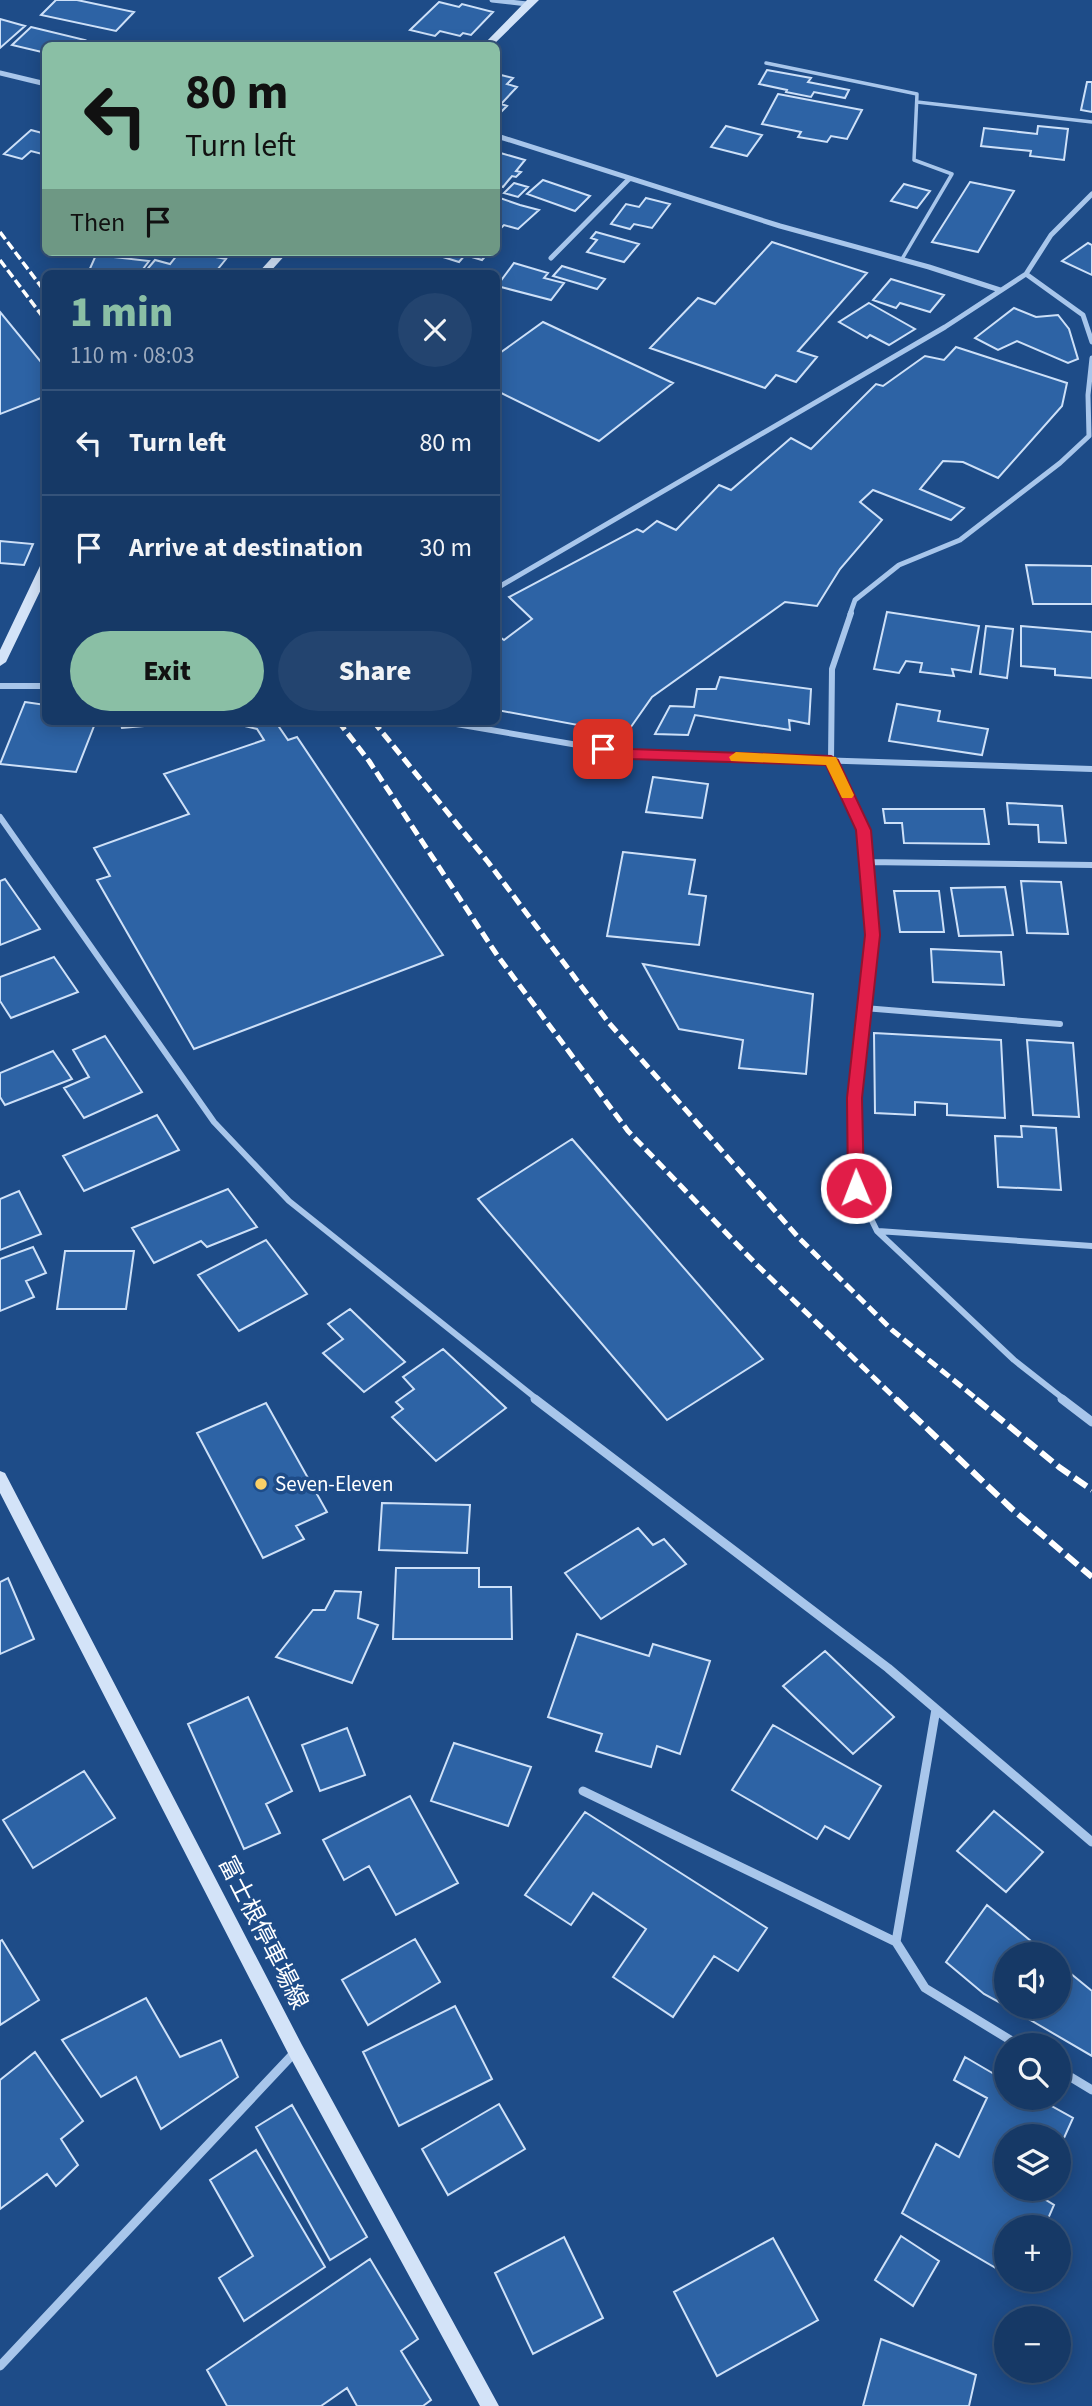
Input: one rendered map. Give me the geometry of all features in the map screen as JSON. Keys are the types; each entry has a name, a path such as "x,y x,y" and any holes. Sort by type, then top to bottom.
{"main road":[{"path":"490,42 531,2"},
{"path":"267,270 279,256"},
{"path":"0,662 42,574"},
{"name":"富士根停車場線","path":"0,1478 296,2051 490,2406"}],"street":[{"path":"492,0 531,2"},
{"path":"0,74 42,83"},
{"path":"500,137 629,179 1000,290"},
{"path":"551,258 629,179"},
{"path":"500,586 945,327 1026,274 1051,235 1092,194"},
{"path":"1026,274 1083,315 1092,342"},
{"path":"1092,358 1088,395 1089,436 1059,463 960,540 899,565 855,600 832,668 831,760 863,830 873,935 855,1098 856,1188 877,1231 1014,1360 1092,1422"},
{"path":"0,685 42,686"},
{"path":"462,725 630,754 1092,769"},
{"path":"0,817 214,1122 289,1202 511,1380 888,1668 1092,1842"},
{"path":"866,862 1092,865"},
{"path":"864,1008 1060,1024"},
{"path":"877,1231 1092,1246"},
{"path":"896,1942 936,1709"},
{"path":"583,1791 896,1942 925,1987 999,2033"},
{"path":"0,2366 296,2051"},
{"path":"1071,2077 1092,2090"}],"lane":[{"path":"766,62 918,94 914,160 952,173 902,259"},
{"path":"917,102 1092,122"}],"building":[{"path":"56,0 77,0 134,12 116,31 41,15"},
{"path":"439,2 459,7 462,4 493,12 471,35 463,33 460,36 440,31 435,36 410,30"},
{"path":"0,19 25,26 0,48"},
{"path":"31,27 85,40 42,42 42,52 12,45"},
{"path":"767,70 811,78 808,82 849,90 845,98 814,92 811,97 786,92 787,90 759,84"},
{"path":"500,75 513,78 507,84 517,87 501,104 507,106 500,113"},
{"path":"1087,82 1092,82 1092,112 1081,110"},
{"path":"778,94 862,110 847,139 831,136 827,142 798,137 801,132 762,124"},
{"path":"726,126 762,135 747,156 711,147"},
{"path":"1038,126 1068,129 1064,160 1030,156 1031,151 981,146 984,128 1037,134"},
{"path":"31,130 42,133 42,154 31,151 22,159 4,154"},
{"path":"500,153 525,160 516,171 521,172 516,177 512,176 503,187 500,186"},
{"path":"543,180 590,196 575,211 527,194"},
{"path":"970,182 1014,191 978,252 932,242"},
{"path":"514,183 528,187 518,197 504,193"},
{"path":"904,184 930,191 917,208 891,201"},
{"path":"500,198 539,210 518,229 504,225 500,229"},
{"path":"646,198 670,204 652,228 634,224 630,229 611,224 626,204 639,207"},
{"path":"596,232 639,244 624,262 587,252 597,240 591,238"},
{"path":"772,242 867,273 798,351 817,357 796,382 776,375 765,388 650,348 698,298 715,304"},
{"path":"1088,243 1092,245 1092,275 1062,261"},
{"path":"96,256 149,261 142,270 89,270"},
{"path":"176,256 226,259 218,269 222,270 147,270 155,260 170,264"},
{"path":"440,256 464,256 459,262"},
{"path":"468,256 486,256 482,260"},
{"path":"514,263 548,273 544,278 564,283 551,300 500,287 500,282"},
{"path":"562,266 605,279 597,289 553,276"},
{"path":"891,279 944,295 930,312 900,303 896,308 873,300"},
{"path":"869,303 915,329 889,345 870,335 867,338 839,322"},
{"path":"1014,308 1036,317 1058,315 1069,329 1078,359 1068,363 1017,341 998,350 975,338"},
{"path":"0,312 42,363 42,398 0,414"},
{"path":"543,322 673,383 599,441 500,392 500,353"},
{"path":"956,347 1067,383 1062,406 998,478 963,462 943,461 920,489 964,508 951,520 873,490 860,502 882,520 840,569 817,606 785,602 652,697 626,734 500,711 500,637 504,640 532,619 509,597 637,529 643,532 657,521 676,530 719,485 731,490 791,438 811,449 876,384 883,386 925,356 944,360"},
{"path":"0,541 33,544 24,565 0,563"},
{"path":"1026,565 1092,566 1092,604 1033,604"},
{"path":"887,612 979,626 971,672 952,669 954,676 920,672 922,663 906,661 899,673 874,669"},
{"path":"986,626 1013,629 1007,678 980,674"},
{"path":"1021,626 1092,632 1092,678 1055,675 1055,669 1021,666"},
{"path":"720,677 811,689 809,724 789,720 790,730 695,715 688,735 655,734 670,706 694,707 697,689 716,689"},
{"path":"25,702 42,704 42,725 94,725 76,772 0,764"},
{"path":"897,704 940,711 938,721 988,729 982,755 889,741"},
{"path":"121,725 156,725 122,728"},
{"path":"240,725 278,725 288,740 297,737 443,955 194,1049 97,880 110,876 94,848 189,814 164,774 264,740 257,729"},
{"path":"653,777 708,784 702,818 646,812"},
{"path":"1007,803 1062,806 1066,843 1039,842 1038,825 1009,824"},
{"path":"883,809 984,809 989,844 904,843 902,823 885,823"},
{"path":"623,852 695,860 689,894 706,896 699,945 607,936"},
{"path":"5,879 40,929 0,945 0,881"},
{"path":"1021,881 1061,882 1068,934 1027,933"},
{"path":"1005,887 1013,935 959,936 951,888"},
{"path":"894,891 939,891 944,932 900,932"},
{"path":"931,949 1001,952 1004,985 933,982"},
{"path":"54,957 78,992 11,1018 0,1001 0,977"},
{"path":"643,964 813,994 806,1074 739,1068 743,1040 679,1029"},
{"path":"874,1033 1001,1040 1005,1118 947,1115 947,1104 915,1102 915,1115 875,1113"},
{"path":"105,1036 142,1092 84,1118 64,1088 89,1077 73,1050"},
{"path":"1027,1040 1073,1043 1079,1117 1033,1115"},
{"path":"53,1051 72,1079 5,1105 0,1097 0,1073"},
{"path":"157,1115 179,1150 84,1191 63,1156"},
{"path":"1021,1126 1056,1128 1061,1190 998,1187 995,1136 1022,1137"},
{"path":"572,1139 763,1359 667,1420 478,1199"},
{"path":"228,1189 257,1227 207,1247 201,1241 154,1263 132,1228"},
{"path":"19,1191 41,1234 0,1250 0,1199"},
{"path":"266,1240 307,1294 239,1331 198,1275"},
{"path":"33,1247 46,1273 26,1281 34,1297 0,1311 0,1259"},
{"path":"65,1251 134,1251 126,1309 57,1309"},
{"path":"350,1309 405,1362 364,1392 323,1353 343,1339 328,1324"},
{"path":"443,1349 506,1408 436,1461 392,1417 403,1409 396,1402 414,1389 403,1377"},
{"path":"266,1403 327,1512 296,1526 304,1539 263,1558 197,1433"},
{"path":"382,1503 470,1505 467,1553 379,1550"},
{"path":"638,1528 653,1545 664,1539 686,1564 601,1619 565,1573"},
{"path":"396,1568 479,1568 479,1587 511,1587 512,1639 393,1639"},
{"path":"8,1578 34,1639 0,1654 0,1582"},
{"path":"335,1591 361,1592 358,1618 378,1625 352,1683 276,1657 313,1610 325,1610"},
{"path":"577,1634 649,1656 653,1644 710,1661 680,1754 657,1746 651,1767 596,1751 602,1734 548,1717"},
{"path":"825,1651 894,1717 853,1754 783,1686"},
{"path":"248,1697 292,1791 266,1804 280,1833 244,1849 188,1724"},
{"path":"773,1725 881,1786 849,1839 825,1826 817,1839 732,1790"},
{"path":"347,1728 365,1775 320,1791 302,1745"},
{"path":"454,1743 531,1767 508,1826 431,1801"},
{"path":"84,1771 115,1818 33,1868 3,1820"},
{"path":"410,1796 458,1883 396,1915 369,1866 344,1880 323,1840"},
{"path":"994,1811 1043,1852 1006,1892 957,1851"},
{"path":"585,1812 767,1928 738,1971 714,1956 673,2017 613,1977 646,1929 593,1893 571,1925 525,1895"},
{"path":"987,1905 1032,1942 994,1942 994,1999 946,1962"},
{"path":"415,1939 440,1982 368,2025 342,1980"},
{"path":"2,1940 39,2000 0,2025 0,1941"},
{"path":"1071,1974 1092,1991 1092,2056 1071,2044 1071,2033 1053,2033 1029,2019 1071,2019"},
{"path":"146,1998 180,2057 221,2040 238,2077 161,2129 136,2077 101,2097 62,2040"},
{"path":"455,2006 492,2079 399,2126 363,2052"},
{"path":"35,2052 83,2121 61,2139 78,2165 56,2186 47,2174 0,2209 0,2080"},
{"path":"965,2057 994,2074 994,2110 1059,2110 1073,2118 1070,2124 994,2124 994,2201 1048,2201 1054,2205 1050,2215 994,2215 994,2267 902,2213 936,2144 959,2157 987,2098 954,2080"},
{"path":"499,2104 525,2149 448,2195 422,2149"},
{"path":"292,2105 367,2237 330,2260 256,2127"},
{"path":"256,2150 325,2267 244,2321 219,2278 253,2256 210,2180"},
{"path":"901,2236 939,2261 913,2306 875,2280"},
{"path":"564,2237 603,2318 533,2354 495,2273"},
{"path":"773,2238 818,2320 717,2376 674,2292"},
{"path":"370,2259 418,2339 401,2351 431,2400 423,2406 357,2406 347,2388 321,2406 227,2406 207,2370"},
{"path":"881,2339 976,2375 969,2406 863,2406"}],"railway":[{"path":"0,232 42,288"},
{"path":"0,260 42,316"},
{"path":"341,725 369,761 497,955 628,1131 758,1266 897,1400"},
{"path":"376,725 488,862 609,1023 799,1238 892,1330 978,1400"},
{"path":"896,1399 1012,1509 1092,1577"},
{"path":"976,1399 1059,1467 1092,1490"}],"slow traffic":[{"path":"736,757 831,760 847,795"}],"place":[{"name":"Seven-Eleven","path":"261,1484"}],"route":[{"path":"603,749 630,754 831,760 863,830 873,935 855,1098 856,1188"}]}
